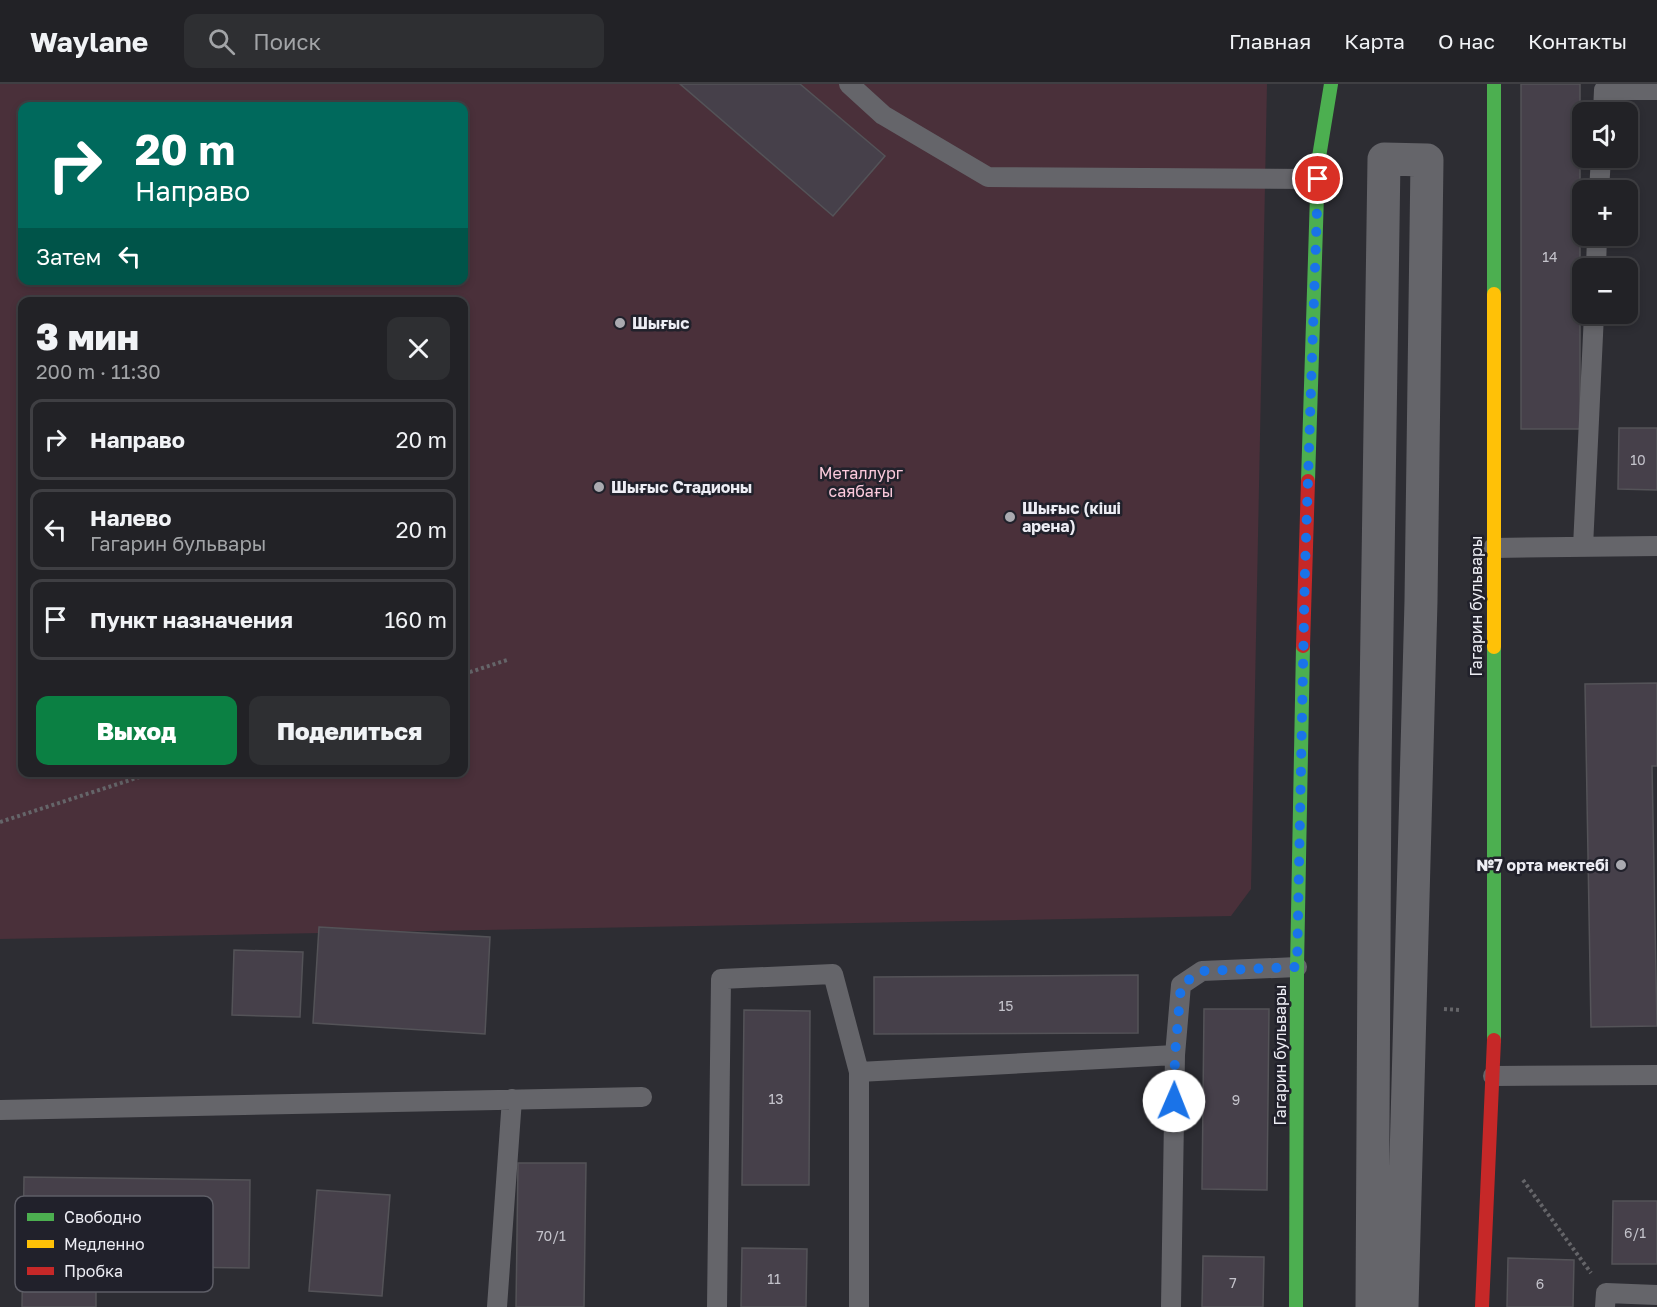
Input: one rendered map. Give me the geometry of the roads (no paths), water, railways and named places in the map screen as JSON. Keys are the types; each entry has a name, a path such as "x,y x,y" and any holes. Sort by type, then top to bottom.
{"main road":[{"name":"Гагарин бульвары","path":"1296,1307 1297,967 1305,569 1318,163 1331,84"},
{"name":"Гагарин бульвары","path":"1482,1307 1493,1076 1494,84"}],"street":[{"path":"1372,1307 1375,765 1383,159 1427,160 1421,601 1402,1307"},
{"path":"1378,602 1421,601"}],"lane":[{"path":"849,84 883,115 988,177 1318,179"},
{"path":"1603,102 1604,87 1657,90"},
{"path":"1583,547 1594,324"},
{"path":"1493,548 1657,546"},
{"path":"1171,1307 1175,1055 1181,985 1202,971 1297,967"},
{"path":"717,1307 721,979 833,974 859,1072 859,1307"},
{"path":"859,1072 1175,1055"},
{"path":"1493,1076 1657,1075"},
{"path":"0,1110 642,1097"},
{"path":"497,1307 512,1099"},
{"path":"1605,1300 1657,1295"}],"place":[{"name":"Шығыс","path":"620,323"},
{"name":"Шығыс Стадионы","path":"599,487"},
{"name":"Шығыс (кіші арена)","path":"1010,517"},
{"name":"№7 орта мектебі","path":"1621,865"}],"park label":[{"name":"Металлург саябағы","path":"861,482"}]}
